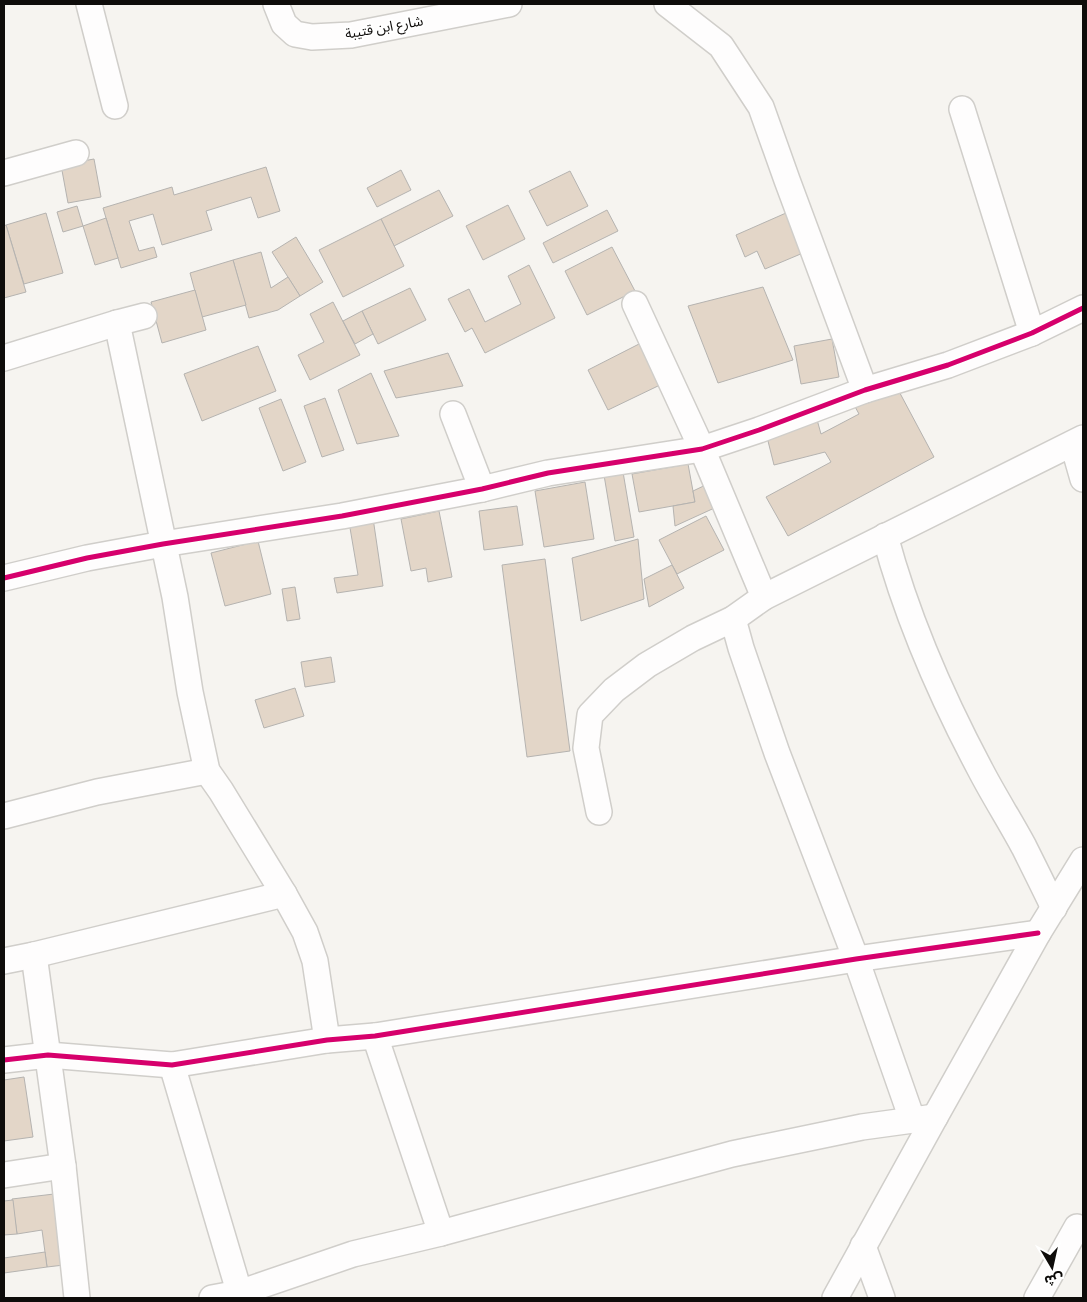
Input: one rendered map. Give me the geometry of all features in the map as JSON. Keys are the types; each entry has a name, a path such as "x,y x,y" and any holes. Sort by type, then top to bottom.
{"street":[{"path":"89,4 115,106"},
{"name":"شارع ابن قتيبة","path":"276,4 284,24 295,34 312,37 351,35 509,4"},
{"path":"667,4 721,46 762,107 865,390"},
{"path":"962,109 1032,333"},
{"path":"4,173 76,153"},
{"path":"635,304 702,449 764,597"},
{"path":"4,578 87,558 342,516 482,489 548,473 702,449 759,430 865,390 948,365 1032,333 1083,308"},
{"path":"4,358 144,316"},
{"path":"117,323 175,597 190,692 207,772 221,791 305,932 315,961 327,1040"},
{"path":"453,414 482,489"},
{"path":"600,812 586,748 590,716 614,690 647,665 694,638 733,619 764,597 1078,441 1083,479"},
{"path":"885,536 916,631 942,692 1054,908"},
{"path":"733,619 740,648 777,753 856,959 923,1118"},
{"path":"4,816 97,792 207,772"},
{"path":"835,1298 863,1246 923,1118 1083,860"},
{"path":"4,961 284,894"},
{"path":"4,1060 48,1056 172,1065 327,1040 375,1036 856,959 1038,933"},
{"path":"34,955 63,1166 77,1298"},
{"path":"375,1036 441,1233"},
{"path":"172,1065 240,1295"},
{"path":"212,1298 240,1295 353,1254 441,1233 732,1154 862,1127 923,1118"},
{"path":"4,1175 63,1166"},
{"path":"1037,1298 1081,1225"},
{"path":"863,1246 882,1298"}],"building":[{"path":"94,159 101,197 68,203 61,165"},
{"path":"266,167 280,211 258,218 251,197 206,211 212,230 162,245 153,214 129,221 139,251 154,247 157,257 121,268 103,208 172,187 174,195"},
{"path":"401,170 411,190 377,207 367,188"},
{"path":"570,171 588,206 547,226 529,191"},
{"path":"439,190 453,216 394,246 381,219"},
{"path":"508,205 525,239 483,260 466,226"},
{"path":"77,206 83,226 63,232 57,212"},
{"path":"607,210 618,231 553,263 543,243"},
{"path":"46,213 63,273 24,284 6,225"},
{"path":"786,213 803,253 765,269 757,251 745,257 736,235"},
{"path":"106,218 118,258 95,265 83,226"},
{"path":"381,219 404,266 343,297 319,250"},
{"path":"6,225 26,292 4,298 4,226"},
{"path":"296,237 323,282 300,296 272,252"},
{"path":"612,247 635,291 587,315 565,271"},
{"path":"261,252 271,288 288,277 300,296 278,310 249,318 233,260"},
{"path":"233,260 246,305 202,317 190,273"},
{"path":"529,265 555,318 485,353 472,328 465,332 448,299 469,289 485,322 521,304 508,276"},
{"path":"763,287 793,360 718,383 688,306"},
{"path":"410,288 426,320 378,344 362,311"},
{"path":"195,290 206,330 162,343 151,302"},
{"path":"333,302 360,355 310,380 298,355 324,342 310,314"},
{"path":"362,311 373,334 355,344 343,321"},
{"path":"832,339 839,377 801,384 794,346"},
{"path":"639,344 660,385 608,410 588,370"},
{"path":"258,346 276,391 202,421 184,374"},
{"path":"448,353 463,386 396,398 384,371"},
{"path":"371,373 399,436 357,444 338,390"},
{"path":"894,382 934,457 788,536 766,497 831,462 825,452 774,465 765,429 816,416 821,434 859,414 853,403"},
{"path":"325,398 344,450 322,457 304,406"},
{"path":"281,399 306,462 283,471 259,408"},
{"path":"688,464 695,502 639,512 632,474"},
{"path":"622,466 634,537 615,541 603,469"},
{"path":"585,482 594,539 544,547 535,491"},
{"path":"712,482 721,505 675,526 673,506 695,502 693,491"},
{"path":"517,506 523,545 484,550 479,511"},
{"path":"439,511 452,577 428,582 426,568 411,571 401,519"},
{"path":"706,516 724,550 677,574 659,540"},
{"path":"373,518 383,586 337,593 334,578 358,575 349,522"},
{"path":"638,539 644,599 581,621 572,558"},
{"path":"258,541 271,594 225,606 211,553"},
{"path":"545,559 570,751 527,757 502,565"},
{"path":"672,565 684,588 649,607 644,579"},
{"path":"295,587 300,619 287,621 282,589"},
{"path":"331,657 335,682 305,687 301,662"},
{"path":"295,688 304,716 264,728 255,700"},
{"path":"24,1077 33,1137 4,1141 4,1080"},
{"path":"54,1194 64,1265 47,1267 42,1230 17,1234 12,1199"},
{"path":"13,1200 17,1234 4,1235 4,1201"},
{"path":"45,1252 47,1267 4,1273 4,1258"}],"cycle path":[{"path":"4,578 87,558 342,516 482,489 548,473 702,449 759,430 865,390 948,365 1032,333 1083,308"},
{"path":"4,1060 48,1055 172,1065 327,1040 375,1036 856,959 1038,933"}]}
